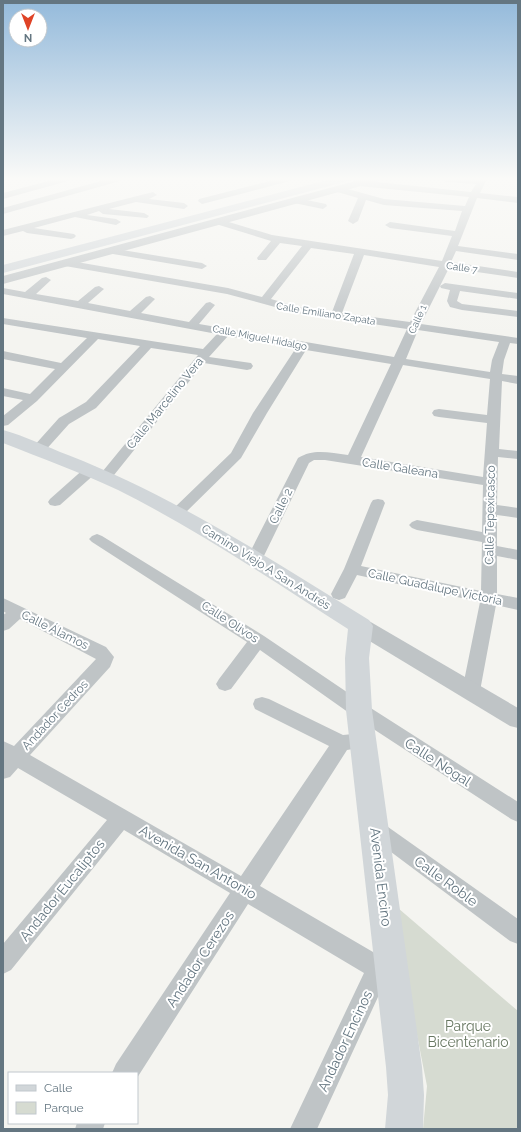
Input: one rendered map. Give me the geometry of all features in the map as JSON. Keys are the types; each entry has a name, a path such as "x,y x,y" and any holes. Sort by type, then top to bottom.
{"main road":[{"path":"3,260 111,232"},
{"path":"3,269 150,232"},
{"name":"Camino Viejo A San Andrés","path":"5,436 98,474 177,513 361,626"},
{"name":"Avenida Encino","path":"361,626 358,638 356,670 359,710 352,742 374,828 386,972 404,1067 406,1095 404,1129"}],"street":[{"path":"41,232 71,236"},
{"path":"3,280 182,232"},
{"name":"Calle 7","path":"253,232 308,245 518,275"},
{"path":"442,232 459,234"},
{"name":"Calle 1","path":"352,460 375,414 414,327 419,311 436,284 459,234"},
{"path":"262,258 278,239"},
{"path":"264,301 308,245"},
{"path":"453,248 518,257"},
{"path":"110,251 202,266"},
{"path":"336,315 360,252"},
{"name":"Calle Emiliano Zapata","path":"65,263 228,291 284,307 512,340"},
{"path":"27,296 46,280"},
{"path":"436,284 518,296"},
{"path":"456,287 452,301 454,305 518,314"},
{"path":"80,305 99,289"},
{"name":"Calle Miguel Hidalgo","path":"3,292 133,314 303,346 518,380"},
{"path":"133,314 150,299"},
{"path":"192,325 210,305"},
{"path":"3,321 148,344 247,366"},
{"name":"Calle Marcelino Vera","path":"55,502 98,474 226,331"},
{"path":"5,436 33,398 95,336"},
{"name":"Calle Tepexicasco","path":"471,691 489,598 490,482 496,377 498,360 512,340"},
{"path":"38,450 64,422 91,405 148,344"},
{"path":"177,513 236,455 252,430 260,413 303,346"},
{"path":"3,354 64,367"},
{"path":"3,392 33,398"},
{"path":"439,413 493,420"},
{"path":"492,452 518,455"},
{"name":"Calle Galeana","path":"311,456 325,456 490,482"},
{"name":"Calle 2","path":"254,560 303,461 311,456"},
{"path":"339,594 352,570 378,503"},
{"path":"490,509 518,513"},
{"path":"417,525 489,544 518,556"},
{"name":"Calle Olivos","path":"98,539 258,640 359,710"},
{"name":"Calle Guadalupe Victoria","path":"352,570 518,604"},
{"path":"3,625 10,608"},
{"name":"Calle Álamos","path":"10,608 100,652 105,657"},
{"name":"Camino Viejo A San Andrés","path":"361,626 518,719"},
{"path":"225,684 258,640"},
{"name":"Andador Cedros","path":"8,759 104,662 105,657"},
{"path":"262,704 352,742"},
{"name":"Calle Nogal","path":"359,710 518,813"},
{"name":"Andador Cerezos","path":"126,1072 246,890 352,742"},
{"name":"Avenida San Antonio","path":"8,759 121,818 386,972"},
{"name":"Andador Eucaliptos","path":"3,962 121,818"},
{"name":"Calle Roble","path":"374,828 518,933"},
{"name":"Andador Encinos","path":"303,1129 386,972"}],"green space":[{"name":"Parque Bicentenario","path":"391,902 518,1011 518,1129 423,1129 427,1086"}]}
